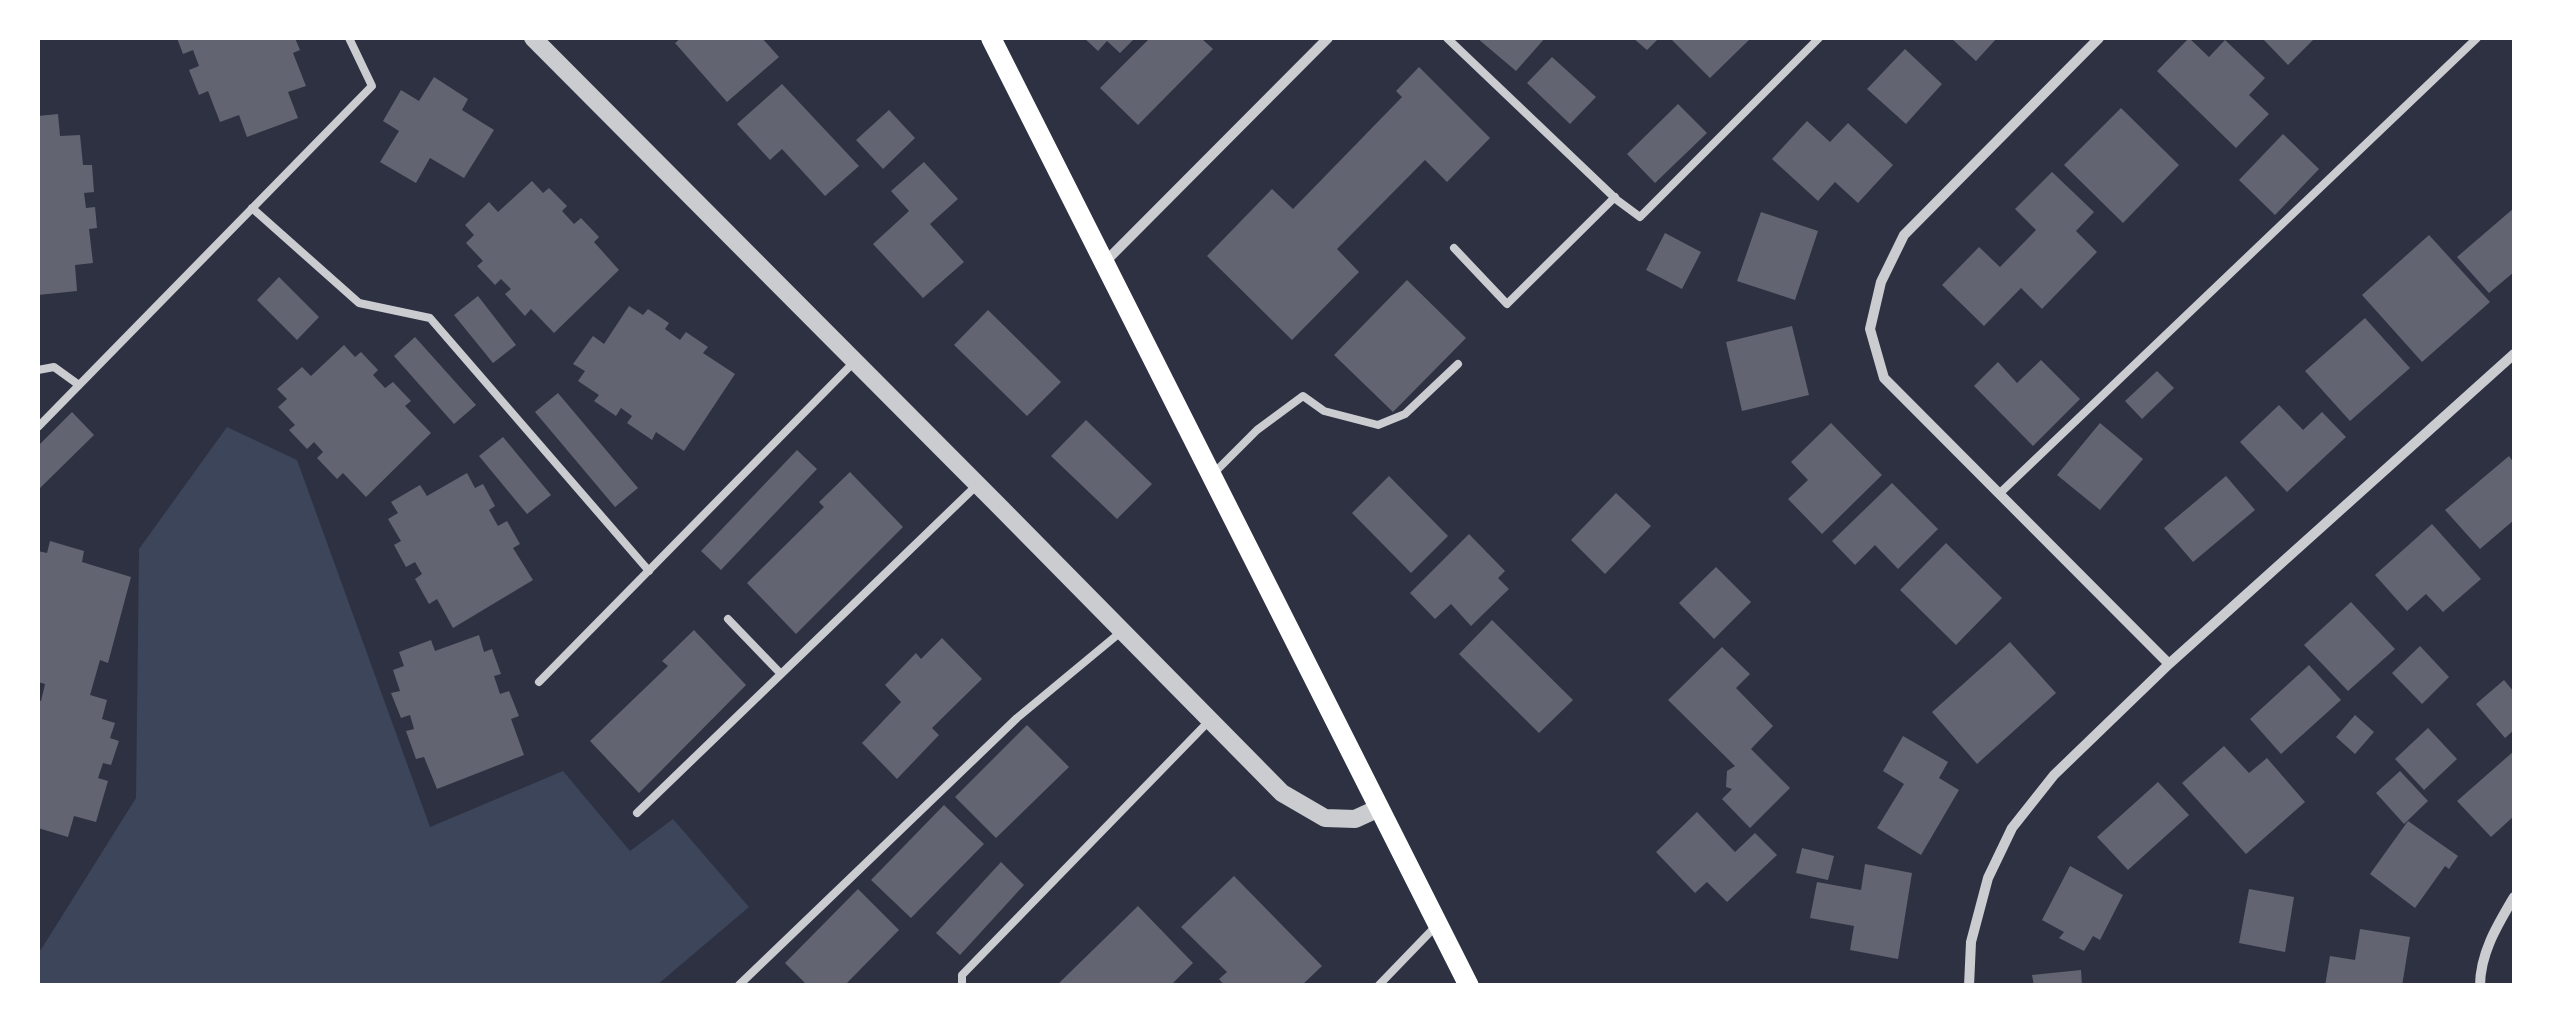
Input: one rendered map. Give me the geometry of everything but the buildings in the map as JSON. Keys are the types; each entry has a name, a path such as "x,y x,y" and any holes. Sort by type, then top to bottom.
{"main road":[{"path":"991,38 1469,986"}],"street":[{"path":"532,38 1282,794 1326,818 1354,819 1379,808"},
{"path":"1103,264 1328,38"},
{"path":"2100,38 1904,235 1880,282 1870,330 1884,378 2169,664"},
{"path":"1969,986 1971,942 1988,878 2012,828 2054,775 2169,664 2514,354"},
{"path":"2480,986 2480,969 2496,926 2514,898"}],"lane":[{"path":"38,427 372,86 349,38"},
{"path":"1447,38 1640,218 1819,38"},
{"path":"1999,494 2476,38"},
{"path":"1454,248 1507,304 1615,197"},
{"path":"252,208 359,302 430,318 649,571"},
{"path":"539,682 854,362"},
{"path":"1210,476 1256,430 1304,396 1324,411 1378,424 1405,414 1458,364"},
{"path":"38,370 54,367 79,385"},
{"path":"637,813 978,484"},
{"path":"728,619 781,674"},
{"path":"738,986 1017,718 1122,631"},
{"path":"962,986 962,976 1210,720"},
{"path":"1378,986 1438,924"}],"shaded area":[{"path":"227,427 297,460 430,827 563,771 630,851 673,819 749,907 657,985 38,985 38,952 136,798 139,549"}]}
